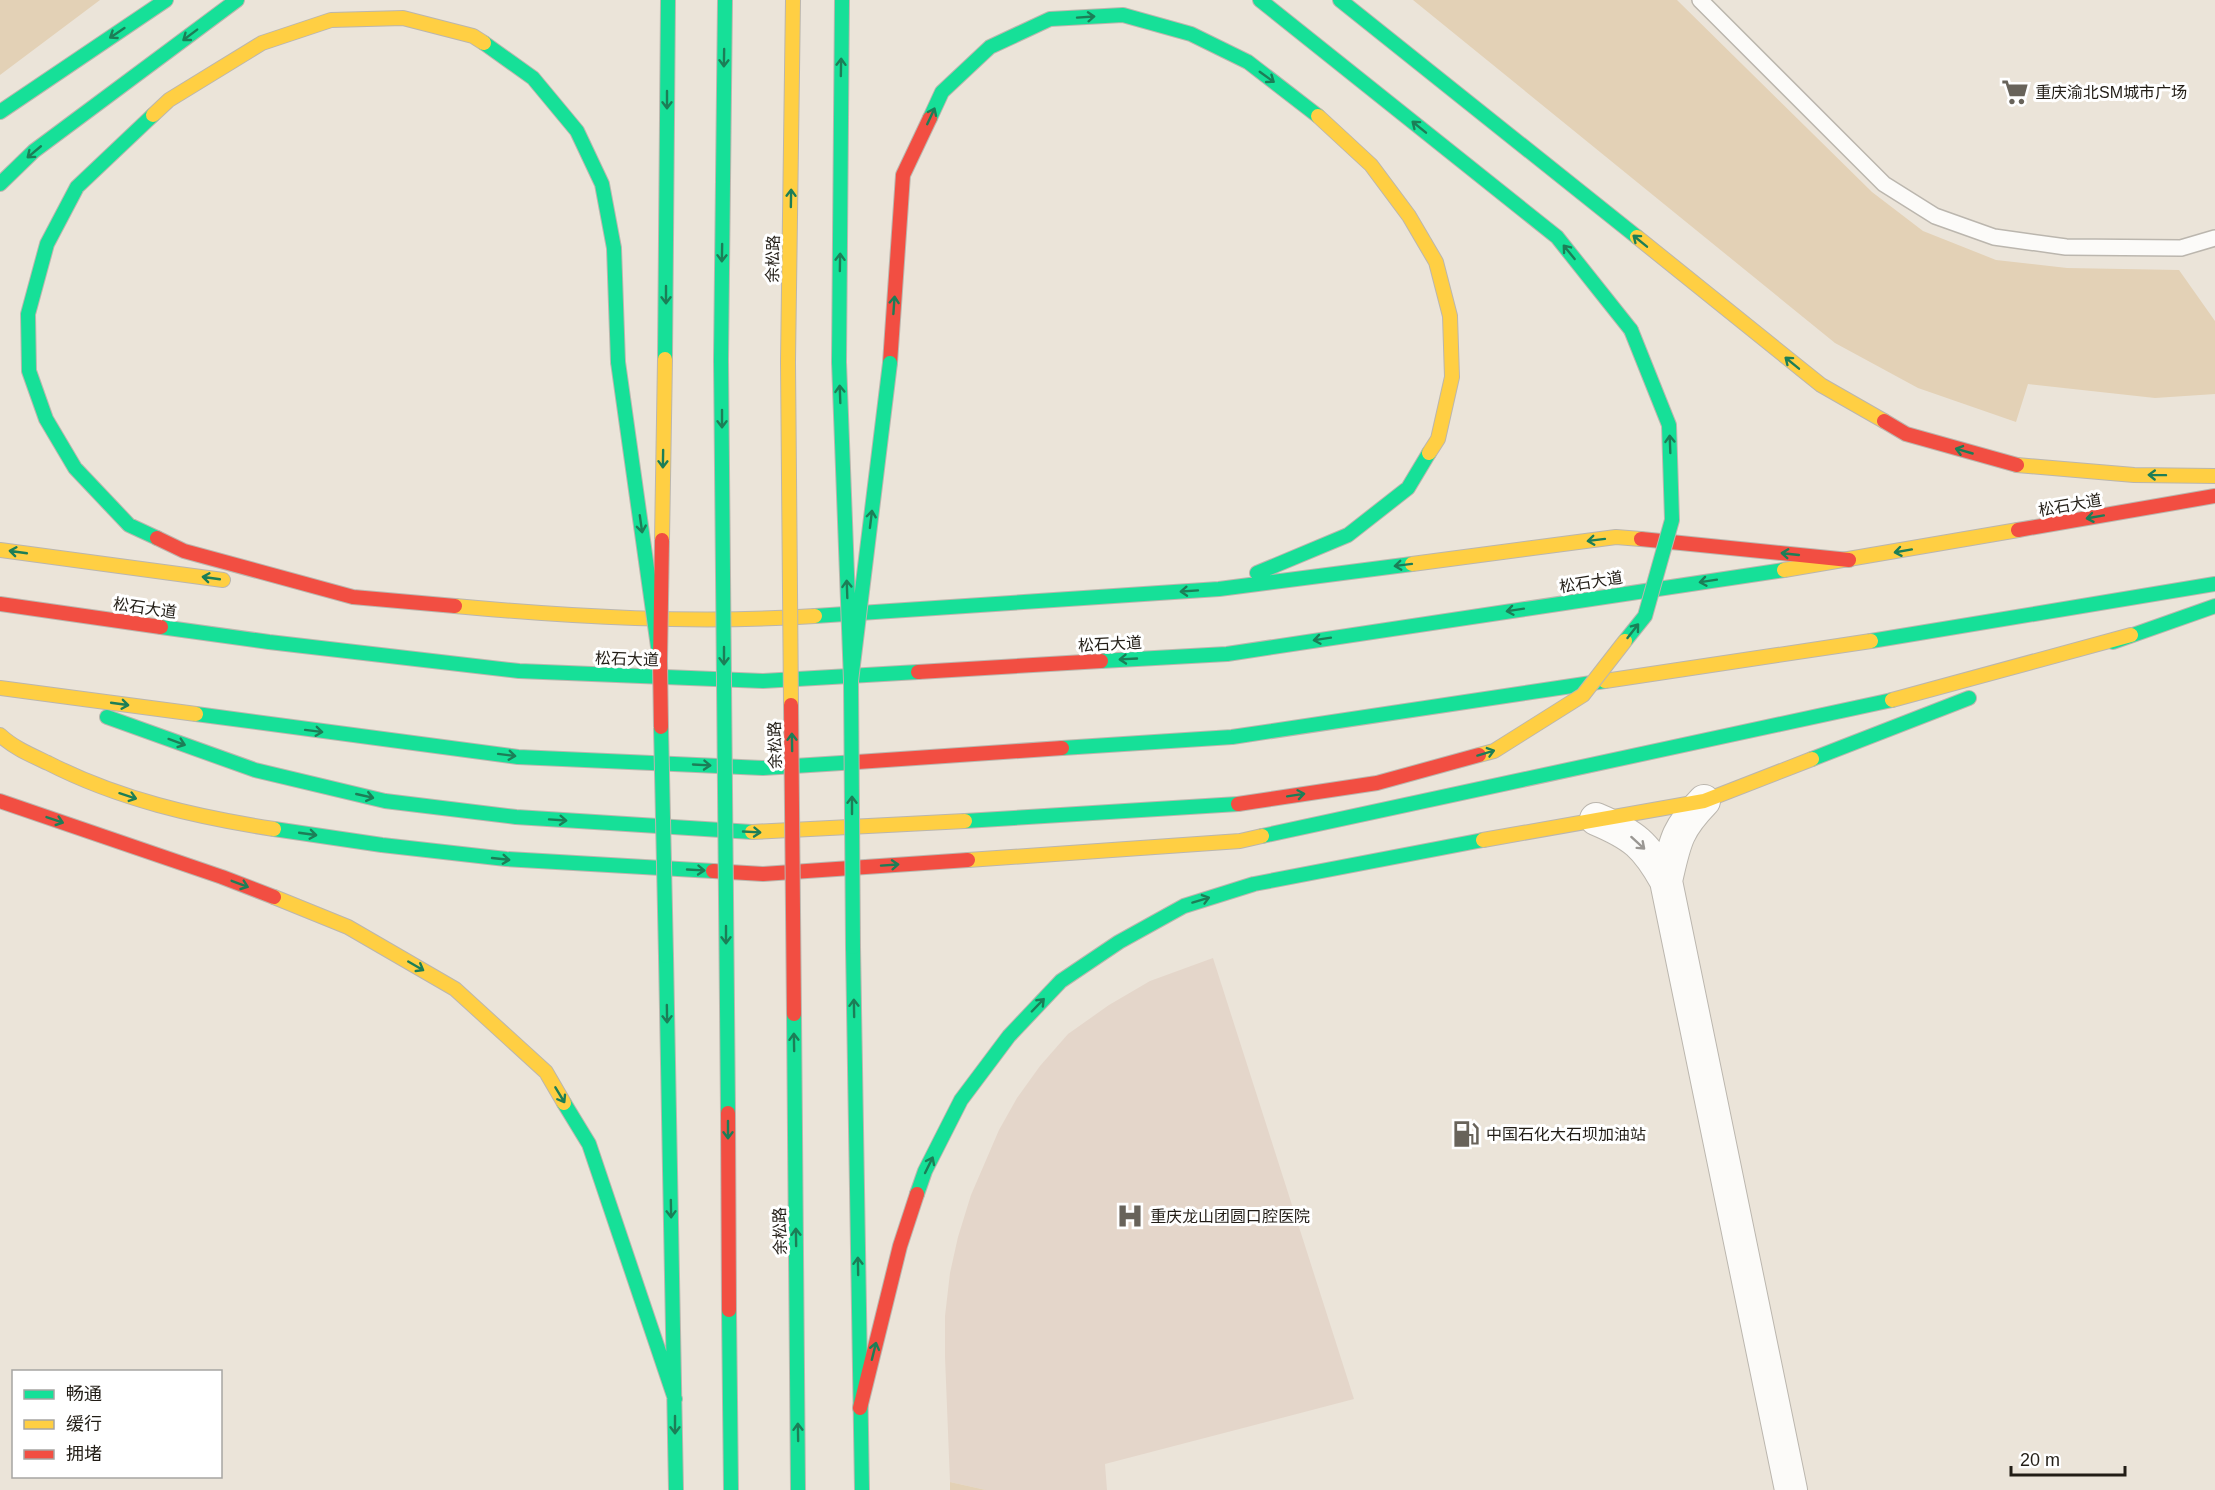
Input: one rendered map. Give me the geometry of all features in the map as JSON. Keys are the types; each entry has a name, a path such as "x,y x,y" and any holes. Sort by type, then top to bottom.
{"main road":[{"path":"0,112 166,0"},
{"path":"0,184 34,151 237,0"},
{"path":"668,0 660,662 676,1490"},
{"path":"725,0 721,360 731,1490"},
{"name":"余松路","path":"793,0 788,362 798,1490"},
{"path":"842,0 839,362 851,681 861,1490"},
{"path":"44,694 255,770 385,801 516,817 760,833 1238,804 1377,783 1494,751 1583,694 1645,616 1672,519 1669,425 1631,330 1557,237 1260,0"},
{"path":"1340,0 1821,385 1906,434 2013,465 2134,475 2215,476"},
{"path":"851,681 890,363 903,175 942,92 990,47 1050,19 1123,15 1191,34 1248,62 1311,108 1371,165 1409,216 1436,262 1450,315 1452,377 1438,439 1408,488 1347,535 1219,589"},
{"path":"352,597 184,551 129,525 75,468 46,419 29,371 28,314 48,244 77,187 169,100 261,43 331,20 403,18 473,36 533,78 577,131 602,184 614,248 618,362 660,662"},
{"name":"松石大道","path":"0,604 269,642 519,671 763,681 1227,654 1849,560 2215,496"},
{"path":"0,549 352,597 563,616 767,620 1219,589 1616,537 1849,560"},
{"path":"0,688 518,757 763,768 1232,737 1851,644 2215,584"},
{"path":"2011,682 2131,635 2215,606"},
{"path":"0,735 10,744 81,780 165,808 250,825 382,845 506,859 763,874 1240,841 1873,705 2131,635"},
{"path":"860,1408 900,1246 925,1172 961,1100 1009,1036 1061,981 1119,942 1184,906 1244,887 1596,819 1704,801 1978,694"},
{"path":"0,801 222,877 348,927 455,989 546,1072 589,1144 675,1399"}],"street":[{"path":"1666,881 1677,835 1688,818 1704,801"},
{"path":"1596,819 1623,830 1642,846 1654,860 1666,881 1791,1490"}],"lane":[{"path":"1700,0 1884,184 1935,216 1994,237 2066,247 2181,248 2215,238"}],"shaded area":[{"path":"0,0 100,0 0,75"},
{"path":"1413,0 1677,0 1872,192 1923,231 1996,260 2067,268 2179,270 2215,321 2215,394 2155,398 2028,384 2016,422 1918,388 1835,343"},
{"name":"重庆龙山团圆口腔医院","path":"1213,958 1354,1399 1105,1464 1107,1490 986,1490 950,1482 945,1316 950,1273 971,1195 999,1130 1017,1098 1040,1066 1068,1034 1109,1005 1150,981"},
{"path":"950,1482 986,1490 950,1490"}],"traffic: fast":[{"path":"0,112 166,0"},
{"path":"0,184 34,151 237,0"},
{"path":"665,359 668,0"},
{"path":"721,360 725,0"},
{"path":"839,362 842,0"},
{"path":"1260,0 1557,237 1631,330"},
{"path":"1340,0 1637,237"},
{"path":"930,118 942,92 990,47 1050,19 1123,15 1191,34 1248,62 1318,116"},
{"path":"484,43 533,78 577,131 602,184 614,248 618,362"},
{"path":"153,115 77,187 47,244 28,314 29,371 46,419 75,468 129,525 157,538"},
{"path":"1625,641 1645,616 1672,520 1669,425 1631,330"},
{"path":"721,360 728,1113"},
{"path":"618,362 660,661"},
{"path":"839,362 851,681 853,947"},
{"path":"851,681 890,363"},
{"path":"1257,573 1348,535 1408,488 1429,453"},
{"path":"815,616 1219,589 1412,564"},
{"path":"1101,661 1227,654 1784,570"},
{"path":"1871,641 2215,584"},
{"path":"2113,642 2215,606"},
{"path":"161,627 519,671 763,681 918,672"},
{"path":"1062,748 1232,737 1605,681"},
{"path":"1812,759 1969,698"},
{"path":"1262,836 1892,700"},
{"path":"196,714 518,757 763,768 857,762"},
{"path":"107,717 255,770 385,801 516,817 752,832"},
{"path":"661,727 666,956"},
{"path":"965,821 1238,804"},
{"path":"274,829 382,845 506,859 713,871"},
{"path":"917,1194 925,1171 961,1100 1009,1036 1061,981 1119,942 1184,906 1254,884 1483,840"},
{"path":"853,947 862,1490"},
{"path":"666,956 676,1490"},
{"path":"794,1014 798,1490"},
{"path":"564,1103 589,1144 675,1399"},
{"path":"729,1310 731,1490"}],"traffic: slow":[{"path":"788,362 793,0"},
{"path":"153,115 169,100 262,43 331,20 403,18 473,36 484,43"},
{"path":"1318,116 1371,165 1409,216 1436,262 1450,316 1452,377 1438,439 1429,453"},
{"path":"1637,237 1821,385 1884,421"},
{"path":"662,540 665,359"},
{"path":"788,362 791,705"},
{"path":"2017,465 2134,475 2215,476"},
{"path":"1784,570 2018,530"},
{"path":"1412,564 1616,537 1641,539"},
{"path":"0,550 223,580"},
{"path":"455,606 635,618 725,619 815,616"},
{"path":"1892,700 2131,635"},
{"path":"1479,755 1494,751 1583,695 1625,641"},
{"path":"1605,681 1871,641"},
{"path":"0,688 196,714"},
{"path":"0,735 35,757 75,776 130,797 216,819 274,829"},
{"path":"1483,840 1704,801 1812,759"},
{"path":"752,832 965,821"},
{"path":"968,860 1240,841 1262,836"},
{"path":"274,897 348,927 455,989 546,1072 564,1103"}],"traffic: jam":[{"path":"890,363 903,175 930,118"},
{"path":"1884,421 1906,434 2017,465"},
{"path":"2018,530 2215,496"},
{"path":"157,538 184,551 353,597 455,606"},
{"path":"1641,539 1849,560"},
{"path":"661,727 662,540"},
{"path":"0,604 161,627"},
{"path":"918,672 1101,661"},
{"path":"791,705 794,1014"},
{"path":"857,762 1062,748"},
{"path":"1238,804 1377,783 1479,755"},
{"path":"0,801 274,897"},
{"path":"713,871 763,874 968,860"},
{"path":"728,1113 729,1310"},
{"path":"860,1408 900,1246 917,1194"}],"place":[{"name":"重庆渝北SM城市广场","path":"2015,92"},
{"name":"中国石化大石坝加油站","path":"1466,1134"},
{"name":"重庆龙山团圆口腔医院","path":"1130,1216"}]}
